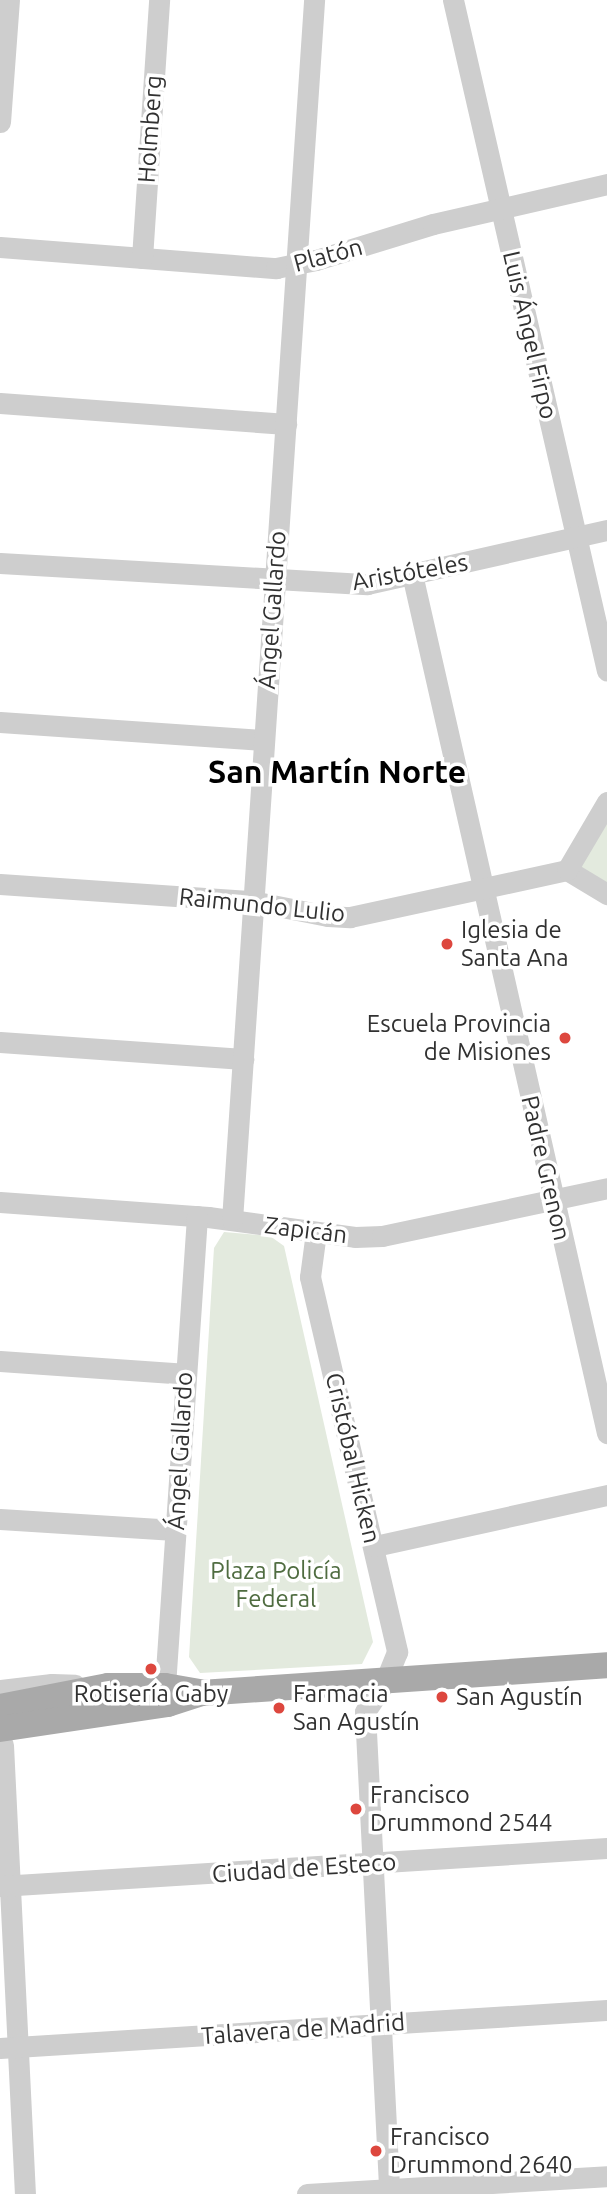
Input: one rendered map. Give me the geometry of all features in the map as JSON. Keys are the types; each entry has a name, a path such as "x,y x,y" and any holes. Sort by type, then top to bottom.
{"main road":[{"path":"0,1707 108,1686 165,1686 201,1693 607,1665"},
{"path":"1,1740 81,1715 168,1704 201,1693"}],"street":[{"path":"0,122 9,0"},
{"name":"Holmberg","path":"142,258 159,0"},
{"name":"Ángel Gallardo","path":"232,1220 314,0"},
{"name":"Luis Ángel Firpo","path":"453,0 607,671"},
{"name":"Platón","path":"0,247 276,268 298,265 411,230 607,184"},
{"path":"0,403 286,424"},
{"name":"Aristóteles","path":"0,563 275,582 367,584 607,530"},
{"name":"Padre Grenon","path":"412,575 607,1433"},
{"path":"0,722 263,740"},
{"path":"607,802 567,870 607,894"},
{"name":"Raimundo Lulio","path":"0,884 252,901 328,916 350,917 567,870"},
{"path":"0,1042 243,1059"},
{"name":"Zapicán","path":"0,1202 197,1216 316,1232 382,1236 607,1188"},
{"name":"Ángel Gallardo","path":"165,1686 184,1374 197,1216"},
{"name":"Cristóbal Hicken","path":"316,1232 310,1277 397,1653 385,1682 365,1712 389,2192"},
{"path":"0,1361 184,1374"},
{"path":"374,1546 607,1495"},
{"path":"0,1518 175,1530"},
{"path":"0,1690 52,1684 108,1686"},
{"path":"1,1740 9,2048 25,2194"},
{"name":"Ciudad de Esteco","path":"5,1886 607,1848"},
{"name":"Talavera de Madrid","path":"9,2048 607,2010"},
{"path":"307,2194 389,2192 607,2176"}],"green space":[{"path":"607,823 607,883 580,867"},
{"name":"Plaza Policía Federal","path":"224,1232 270,1236 284,1246 373,1642 362,1664 200,1673 189,1657 214,1248"}],"place":[{"name":"Iglesia de Santa Ana","path":"447,944"},
{"name":"Escuela Provincia de Misiones","path":"565,1038"},
{"name":"Rotisería Gaby","path":"151,1669"},
{"name":"San Agustín","path":"442,1697"},
{"name":"Farmacia San Agustín","path":"279,1708"},
{"name":"Francisco Drummond 2544","path":"356,1809"},
{"name":"Francisco Drummond 2640","path":"376,2151"}],"district":[{"name":"San Martín Norte","path":"337,771"}]}
